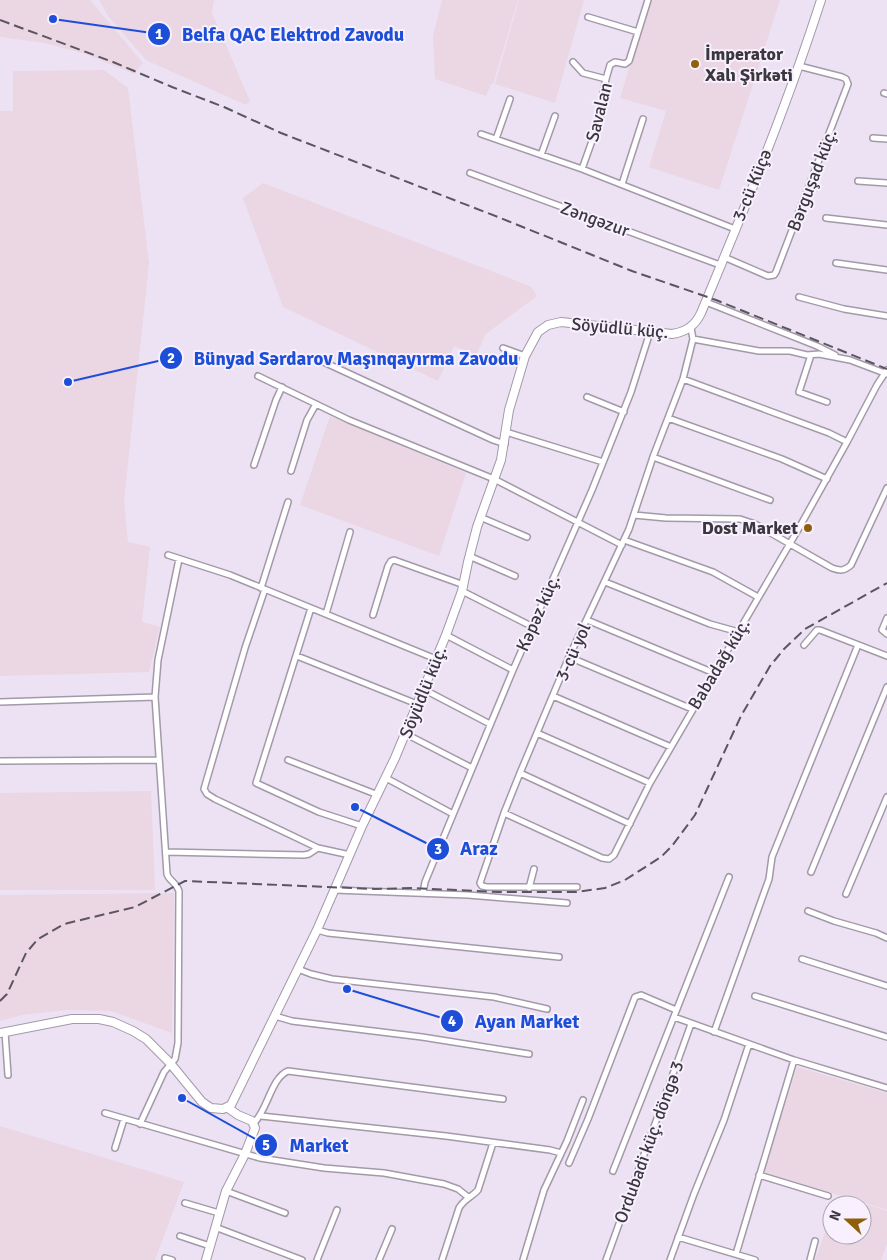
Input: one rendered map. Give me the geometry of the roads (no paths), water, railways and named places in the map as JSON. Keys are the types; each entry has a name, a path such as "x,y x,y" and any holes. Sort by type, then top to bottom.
{"street":[{"name":"Savalan","path":"582,169 602,113 603,93 612,62 625,64 629,61 648,0"},
{"name":"3-cü Küçə","path":"691,328 698,319 706,302 735,229 799,66 821,0"},
{"path":"588,17 638,32"},
{"path":"573,62 583,73 606,79"},
{"name":"Bərguşad küç.","path":"722,261 768,276 774,274 780,262 848,84 846,79 842,77 799,66"},
{"path":"496,140 510,99"},
{"path":"541,156 555,116"},
{"path":"622,184 643,119"},
{"path":"481,134 582,169 735,229"},
{"path":"873,138 887,139"},
{"name":"Zəngəzur","path":"470,173 722,261"},
{"path":"858,181 887,183"},
{"path":"826,218 887,225"},
{"path":"836,263 887,270"},
{"path":"799,297 844,309 887,316"},
{"path":"706,302 818,346 839,358"},
{"name":"Söyüdlü küç.","path":"228,1108 234,1100 317,930 362,826 406,734 446,635 463,588 469,556 480,517 502,460 514,390 524,356 538,332 548,325 561,322 672,334 691,328"},
{"name":"3-cü yol","path":"577,887 487,887 482,886 480,883 504,812 520,773 569,657 605,582 634,515 653,457 683,379 693,340 691,328"},
{"name":"Kəpəz küç.","path":"423,893 425,882 490,724 604,462 632,392 650,332"},
{"path":"693,340 759,351 790,351 807,355 819,354 856,362 886,372"},
{"path":"503,348 524,356"},
{"path":"811,355 799,392 827,402"},
{"path":"316,358 492,440 505,444"},
{"name":"Babadağ küç.","path":"504,812 602,858 609,858 614,855 650,784 692,709 790,544 877,385 886,372"},
{"path":"258,376 349,420 494,479 578,523 623,542 713,572 758,597"},
{"path":"683,379 829,433 847,442"},
{"path":"254,465 282,387"},
{"path":"587,398 624,412"},
{"path":"291,471 307,420 316,404"},
{"path":"668,418 742,443 827,478"},
{"path":"506,432 604,462"},
{"path":"653,457 770,500"},
{"path":"634,515 666,518 740,519 755,524 832,568 841,570 851,565 887,488"},
{"path":"288,502 204,789 207,794 215,799 318,848 350,855"},
{"path":"480,517 527,537"},
{"path":"326,614 350,532"},
{"path":"168,555 230,575 436,659"},
{"path":"469,556 515,576"},
{"path":"140,1124 161,1079 170,1063 175,1059 178,1043 179,891 177,885 166,874 155,697 158,660 179,559"},
{"path":"373,615 388,566 394,560 463,588 532,627"},
{"path":"605,582 710,624 738,632"},
{"path":"312,608 256,783 319,812 362,826"},
{"path":"887,618 882,630 887,634"},
{"path":"587,620 714,673"},
{"path":"804,645 817,630 820,630 887,656"},
{"path":"446,635 513,670"},
{"path":"714,1032 767,884 772,857 858,645"},
{"path":"297,656 417,704"},
{"path":"569,657 692,709"},
{"path":"810,872 887,687"},
{"path":"423,689 490,724"},
{"path":"553,696 671,747"},
{"path":"0,702 155,697"},
{"path":"537,733 650,784"},
{"path":"406,734 472,768"},
{"path":"0,762 158,760"},
{"path":"288,760 378,795"},
{"path":"520,773 630,824"},
{"path":"386,778 453,814"},
{"path":"846,894 887,797"},
{"path":"166,852 304,855 318,848"},
{"path":"529,888 534,870"},
{"path":"613,1171 728,877"},
{"path":"334,890 423,893 567,903"},
{"path":"808,911 887,938"},
{"path":"317,930 328,933 559,957"},
{"path":"802,959 887,986"},
{"path":"298,968 311,974 332,979 494,997 546,1009"},
{"path":"568,1163 588,1119 635,997 641,995 676,1010"},
{"path":"755,996 887,1037"},
{"path":"275,1016 292,1021 422,1037 529,1054"},
{"path":"674,1017 794,1060 887,1088"},
{"path":"8,1075 3,1033 72,1019 99,1019 113,1022 140,1034 170,1063 206,1105 217,1109 228,1108 254,1123"},
{"name":"Ordubadi küç. döngə 3","path":"606,1260 691,1024"},
{"path":"670,1260 724,1120 750,1044"},
{"path":"736,1254 794,1060"},
{"path":"206,1260 226,1191 253,1135 254,1123 261,1116 282,1073 288,1070 503,1099"},
{"path":"523,1260 544,1190 583,1100"},
{"path":"105,1113 274,1161 324,1168 384,1173 444,1184 458,1189 468,1197"},
{"path":"261,1116 309,1120 561,1153"},
{"path":"115,1148 124,1119"},
{"path":"442,1260 462,1202 474,1195 478,1190 492,1143"},
{"path":"759,1175 825,1195"},
{"path":"226,1191 285,1213"},
{"path":"185,1203 219,1213"},
{"path":"317,1260 337,1210"},
{"path":"215,1227 302,1260"},
{"path":"378,1260 392,1230"},
{"path":"180,1236 210,1246"},
{"path":"678,1237 755,1260"},
{"path":"810,1260 816,1241"},
{"path":"165,1258 172,1260"}],"railway":[{"path":"0,20 113,62 224,107 281,133 632,271 716,300 887,369"},
{"path":"0,1001 7,994 26,953 38,939 64,924 135,907 185,881 375,889 412,888 498,892 576,892 605,888 625,880 661,857 672,846 695,815 741,716 770,666 784,649 805,629 887,583"}],"place":[{"name":"Belfa QAC Elektrod Zavodu","path":"53,19"},
{"name":"İmperator Xalı Şirkəti","path":"695,64"},
{"name":"Bünyad Sərdarov Maşınqayırma Zavodu","path":"68,382"},
{"name":"Dost Market","path":"808,528"},
{"name":"Araz","path":"355,807"},
{"name":"Ayan Market","path":"347,989"},
{"name":"Market","path":"182,1098"}]}
